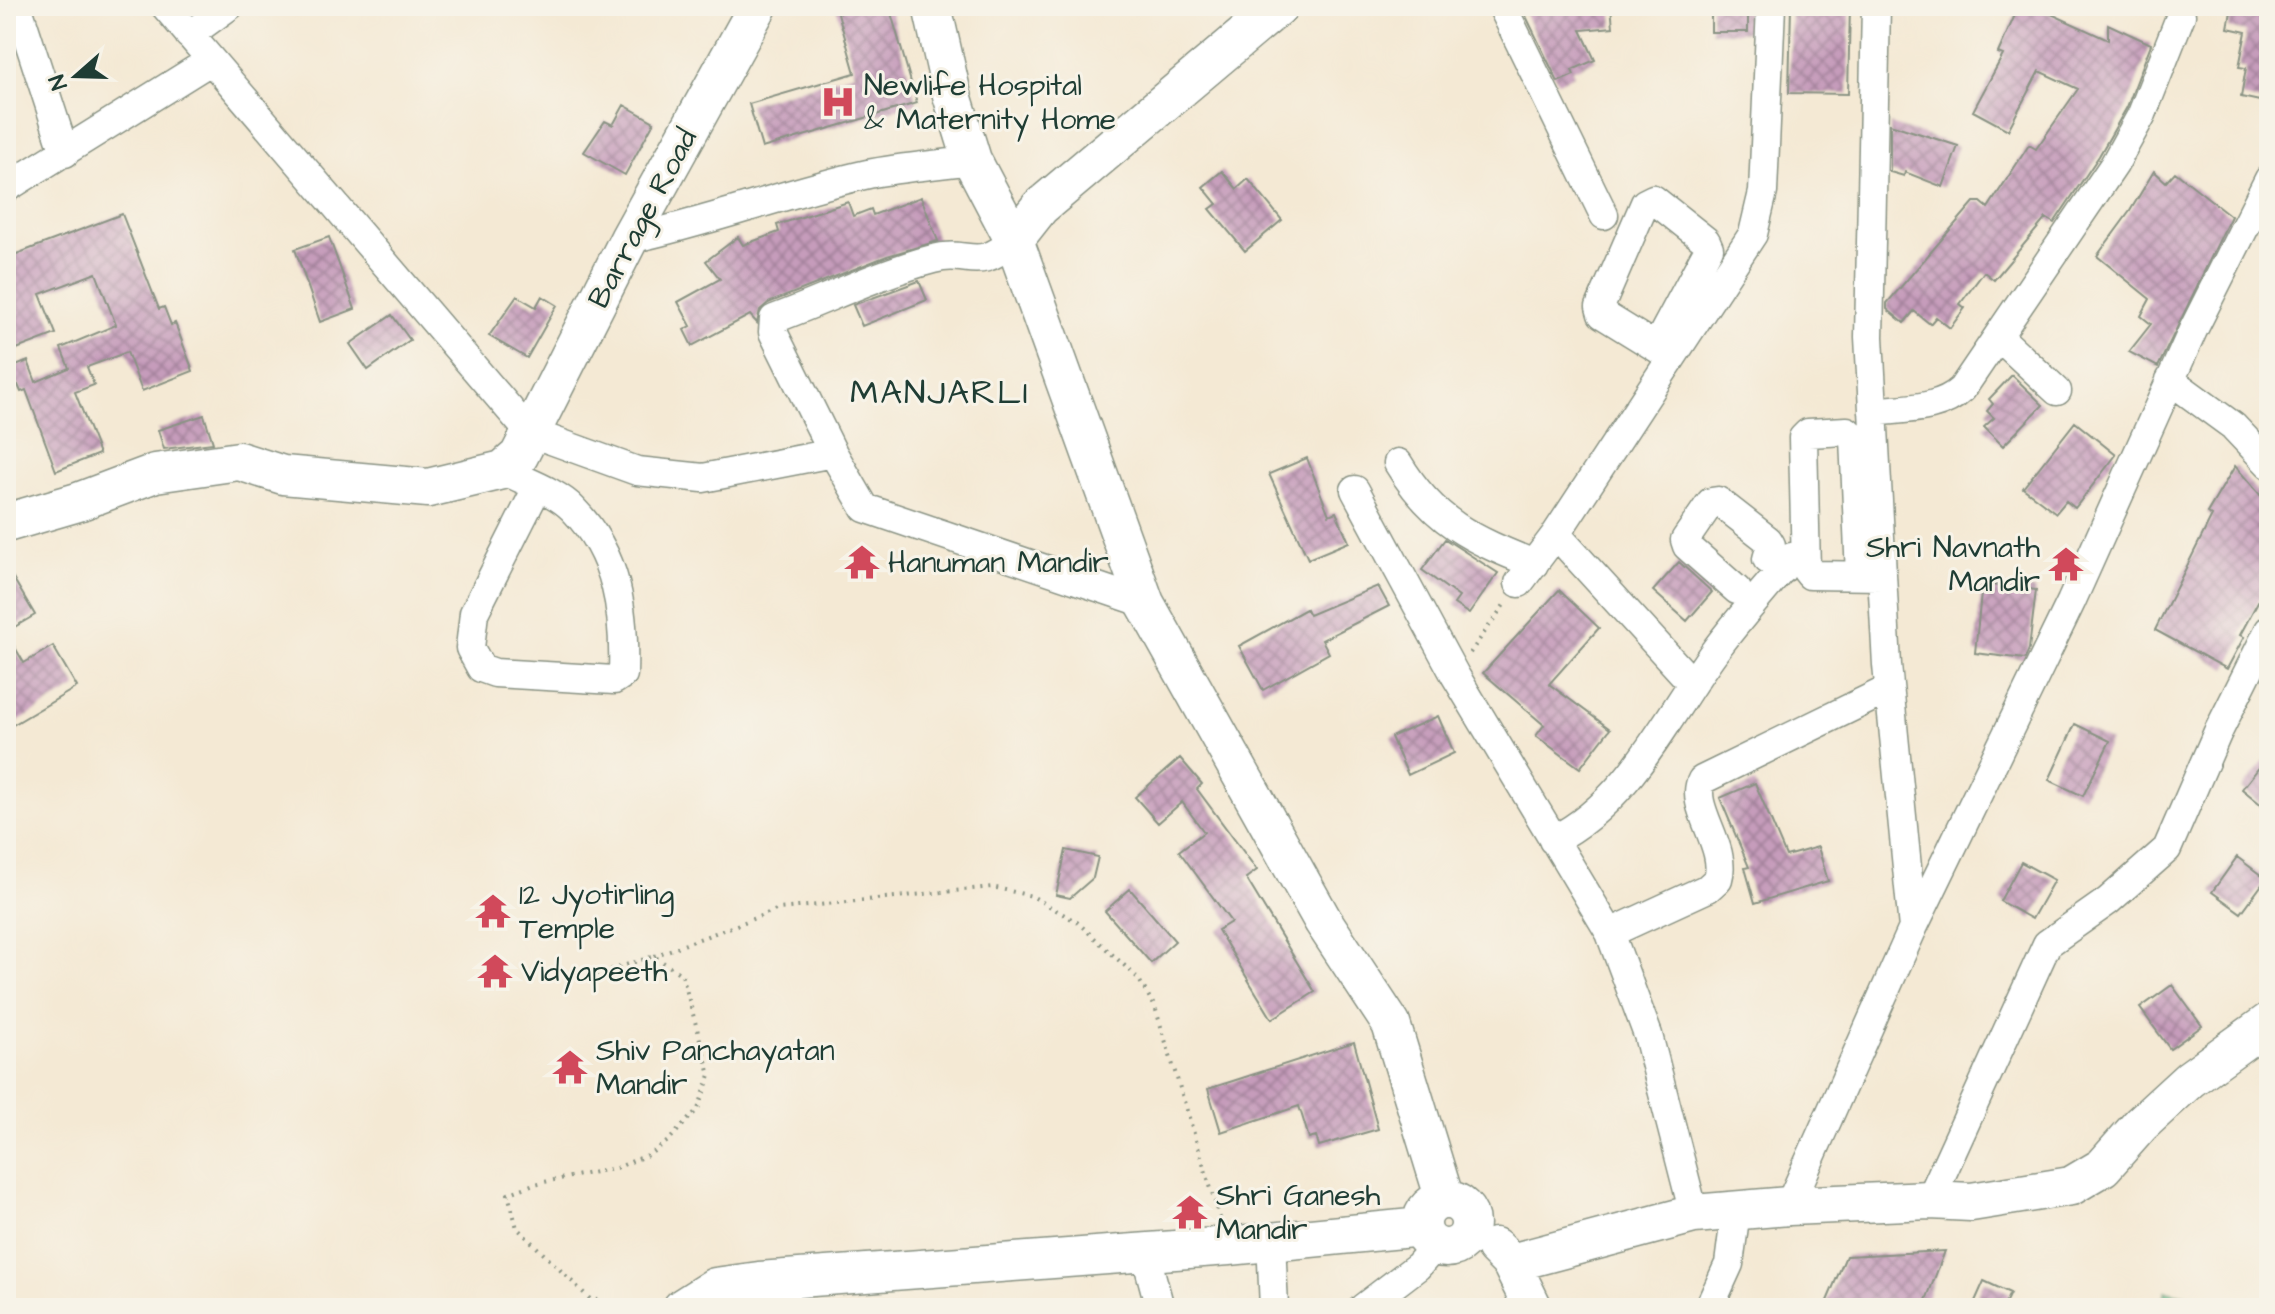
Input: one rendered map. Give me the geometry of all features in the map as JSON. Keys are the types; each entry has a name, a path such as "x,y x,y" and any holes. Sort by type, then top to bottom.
{"street":[{"path":"165,6 529,432 637,471 703,478 833,453"},
{"path":"189,35 229,6"},
{"name":"Barrage Road","path":"503,470 519,456 629,239 758,6"},
{"path":"932,6 952,95 972,160 1014,240 1145,603 1323,921 1391,1024 1443,1225 1418,1266 1363,1308"},
{"path":"1145,603 865,508 833,453 773,332 774,319 936,258 983,260 997,256 1040,207 1279,6"},
{"path":"1502,6 1604,215"},
{"path":"1663,352 1753,234 1763,192 1771,6"},
{"path":"1876,6 1867,503 1871,576 1889,689 1913,928"},
{"path":"20,11 65,153"},
{"path":"1871,576 1810,575 1806,570 1803,438 1808,433 1867,428 1951,400 2114,165 2142,114 2181,15"},
{"path":"6,188 210,61"},
{"path":"629,239 692,225 752,204 870,174 972,160"},
{"path":"1789,1206 1913,928 2071,602 2170,380 2269,179"},
{"path":"1398,463 1435,513 1526,573 1556,534 1663,352 1709,248 1706,241 1653,199 1645,203 1600,307 1602,314 1663,352"},
{"path":"1998,336 2057,391"},
{"path":"2170,380 2233,426 2269,464"},
{"path":"6,523 78,502 155,473 239,461 283,475 428,488 503,470 537,488 572,507 607,555 618,588 625,630 623,674 614,680 495,673 481,668 470,648 474,613 537,488"},
{"path":"1355,490 1455,675 1610,933 1648,1035 1694,1214"},
{"path":"1553,840 1582,824 1623,787 1692,683 1787,564 1767,559 1771,545 1768,540 1718,501 1711,502 1685,540 1687,546 1737,590"},
{"path":"1556,534 1692,683"},
{"path":"1930,1200 2047,944 2108,901 2167,849 2217,734 2269,630"},
{"path":"1610,933 1708,888 1718,879 1719,855 1697,793 1702,780 1889,689"},
{"path":"1511,1263 1694,1214 1789,1206 1930,1200 1971,1202 2071,1186 2103,1167 2141,1124 2190,1079 2269,1022"},
{"path":"1709,1308 1729,1264 1736,1210"},
{"path":"682,1308 715,1287 759,1281 1229,1246 1443,1225 1504,1253 1533,1308"},
{"path":"1271,1240 1274,1308"},
{"path":"1145,1252 1160,1308"}],"path":[{"path":"1455,675 1526,573"},
{"path":"588,977 779,909 992,887 1032,896 1077,922 1109,950 1138,978 1155,1007 1229,1246"},
{"path":"654,956 682,975 710,1075 698,1109 668,1141 650,1154 616,1168 534,1184 508,1194 517,1228 590,1299 657,1308"}],"green space":[{"path":"2166,1291 2248,1308 2161,1308"}],"building":[{"path":"836,6 889,6 917,103 762,148 749,104 855,73"},
{"path":"1521,6 1611,6 1613,27 1581,30 1595,60 1572,70 1574,75 1558,82"},
{"path":"1711,6 1748,6 1748,32 1711,32"},
{"path":"1791,6 1850,6 1848,94 1789,93"},
{"path":"2019,6 2034,6 2108,40 2108,24 2151,44 2127,107 2099,156 2054,223 2046,218 1994,280 1984,272 1960,304 1965,308 1950,328 1936,317 1930,324 1914,311 1904,323 1887,309 1887,303 1974,202 1981,202 1988,208 2029,145 2036,149 2078,89 2039,71 2008,130 1973,111 2003,55 1998,53"},
{"path":"2232,6 2269,6 2269,103 2241,97 2246,68 2239,67 2246,32 2228,28"},
{"path":"624,105 654,122 625,175 584,152 605,121 613,125"},
{"path":"1890,124 1958,146 1943,187 1905,172 1904,176 1890,172"},
{"path":"1222,171 1237,189 1248,179 1282,220 1245,251 1210,209 1217,204 1203,187"},
{"path":"2154,171 2166,182 2175,172 2231,216 2158,367 2129,352 2151,324 2141,316 2150,299 2097,256"},
{"path":"921,197 938,241 887,256 768,303 760,310 757,323 750,315 692,346 684,330 691,326 678,302 720,279 706,261 738,237 743,245 779,232 777,225 848,202 853,216 871,209 873,215"},
{"path":"122,214 159,309 164,307 171,325 175,323 193,371 142,391 127,352 87,367 94,385 75,392 99,454 56,471 26,390 21,392 18,385 10,387 6,370 28,361 36,382 69,368 61,348 116,325 96,273 40,294 56,334 6,353 6,258"},
{"path":"329,237 355,309 320,322 295,249"},
{"path":"919,281 927,300 862,326 853,305"},
{"path":"517,296 536,307 542,296 557,305 527,358 489,336"},
{"path":"392,315 410,340 368,370 350,344"},
{"path":"2012,375 2043,405 2003,446 1984,427 1994,418 1987,411 1993,404 1989,399"},
{"path":"204,415 213,443 164,449 158,430"},
{"path":"2075,422 2116,455 2075,508 2066,501 2056,513 2023,488"},
{"path":"1307,458 1329,515 1336,512 1349,542 1308,559 1269,474"},
{"path":"2235,466 2269,505 2269,581 2240,635 2244,637 2227,669 2155,630 2212,516 2207,513"},
{"path":"1445,539 1498,573 1469,614 1454,604 1459,597 1422,570"},
{"path":"1679,562 1712,592 1687,621 1653,591"},
{"path":"6,566 35,615 6,632"},
{"path":"1982,584 2036,590 2025,659 1975,653"},
{"path":"1378,586 1389,606 1322,640 1329,653 1263,690 1239,646 1306,609 1309,615"},
{"path":"1559,590 1599,628 1549,684 1610,729 1580,768 1536,736 1544,725 1483,673"},
{"path":"6,632 24,663 53,646 77,687 6,729"},
{"path":"1438,716 1454,753 1408,775 1391,737"},
{"path":"2075,724 2110,741 2083,796 2049,780"},
{"path":"2269,755 2269,811 2242,789"},
{"path":"1180,758 1202,784 1197,789 1257,870 1246,878 1315,992 1272,1019 1218,930 1231,922 1179,851 1204,832 1182,802 1158,823 1135,797"},
{"path":"1755,783 1786,856 1818,847 1828,881 1755,903 1745,868 1749,867 1720,798"},
{"path":"1066,850 1098,857 1093,878 1070,898 1056,895"},
{"path":"2237,857 2266,879 2241,913 2212,892"},
{"path":"2021,862 2054,880 2032,919 2000,901"},
{"path":"1130,889 1175,941 1151,963 1105,911"},
{"path":"2172,985 2202,1026 2170,1049 2140,1008"},
{"path":"1354,1042 1378,1129 1319,1146 1316,1136 1309,1138 1299,1106 1221,1132 1208,1089"},
{"path":"1945,1251 1923,1308 1824,1308 1846,1256"},
{"path":"1984,1281 2010,1293 2003,1308 1972,1308"}],"place":[{"name":"Newlife Hospital & Maternity Home","path":"838,102"},
{"name":"Hanuman Mandir","path":"862,562"},
{"name":"Shri Navnath Mandir","path":"2066,564"},
{"name":"12 Jyotirling Temple","path":"493,911"},
{"name":"Vidyapeeth","path":"495,971"},
{"name":"Shiv Panchayatan Mandir","path":"570,1067"},
{"name":"Shri Ganesh Mandir","path":"1190,1212"}],"district":[{"name":"MANJARLI","path":"940,391"}]}
